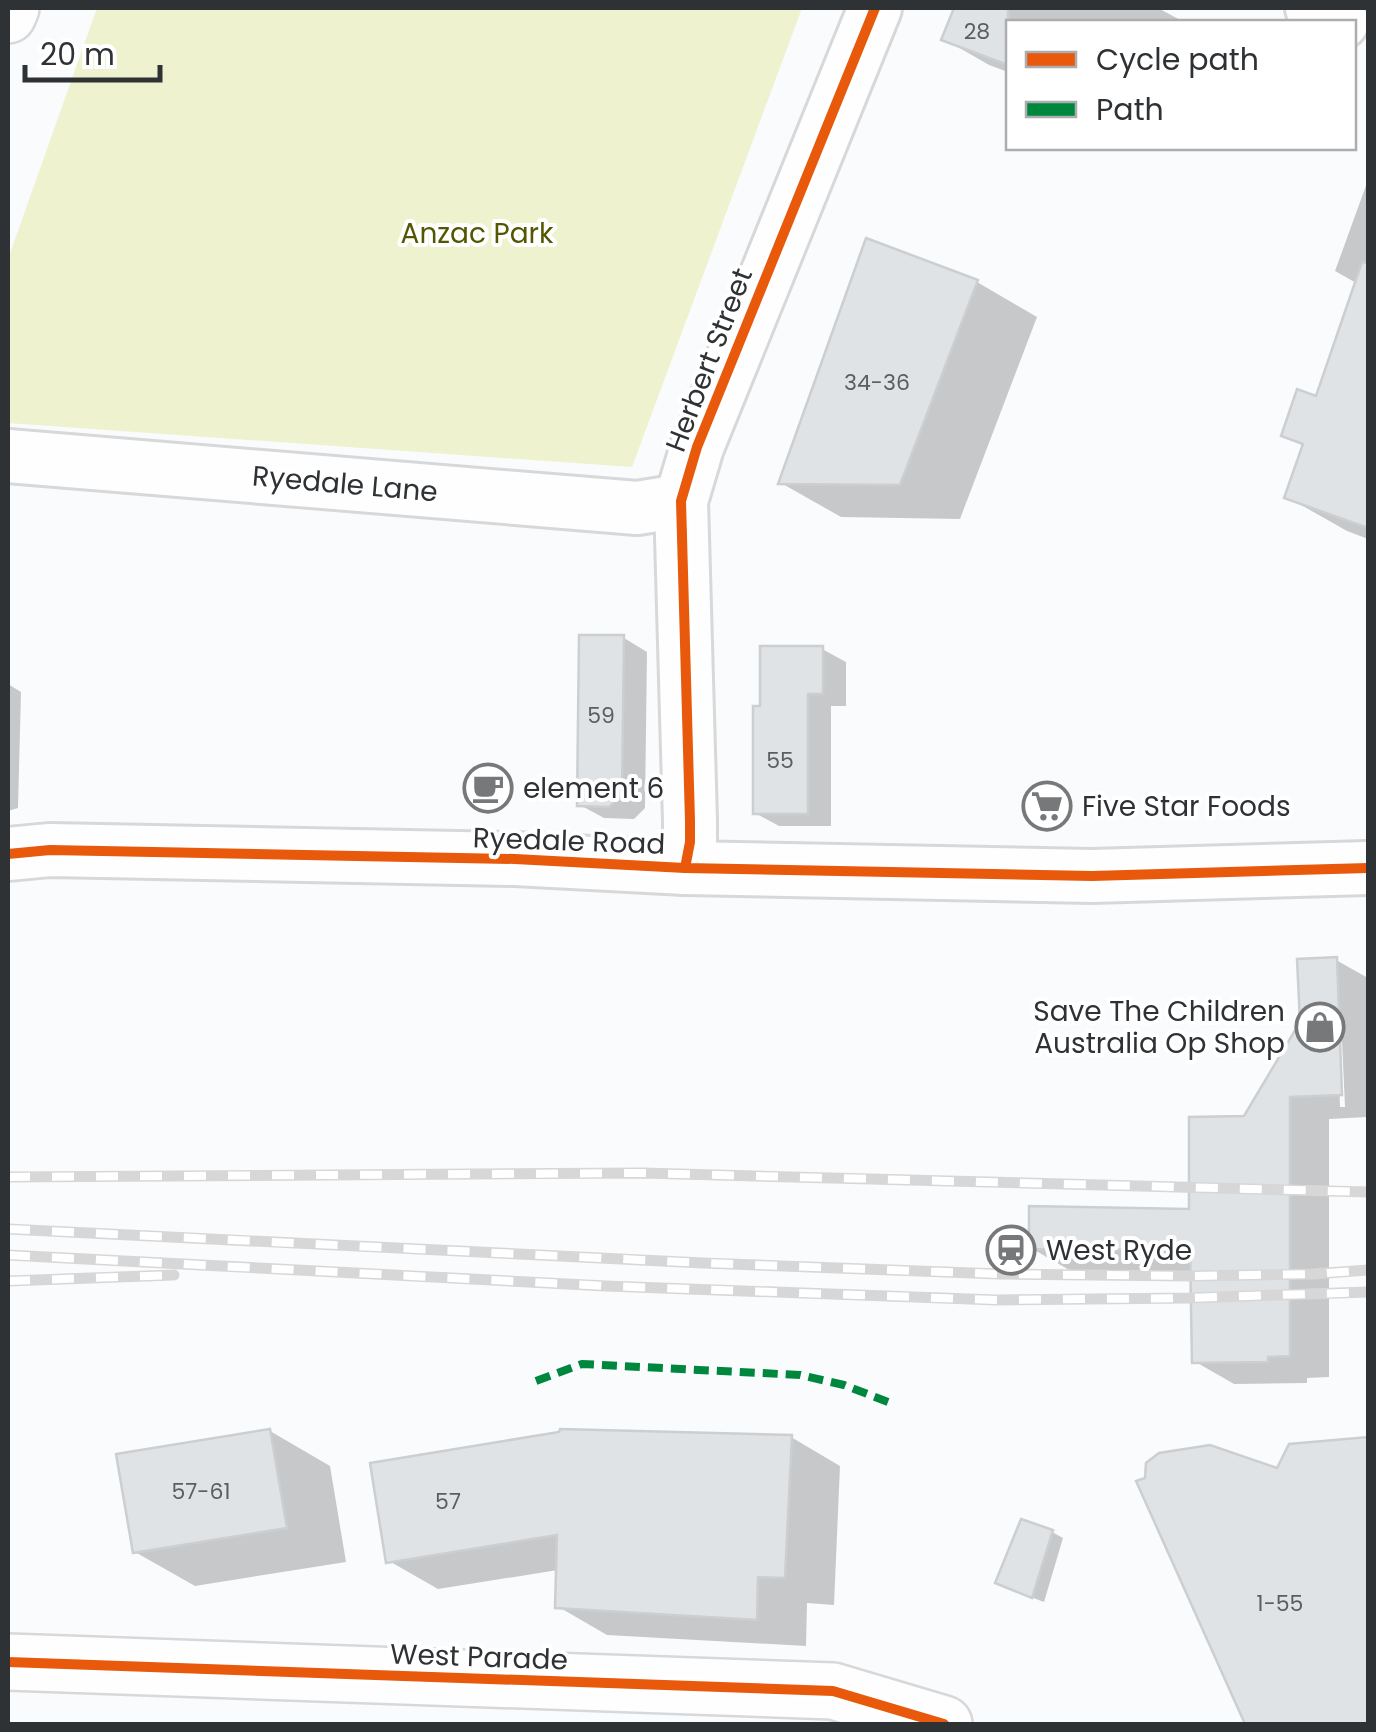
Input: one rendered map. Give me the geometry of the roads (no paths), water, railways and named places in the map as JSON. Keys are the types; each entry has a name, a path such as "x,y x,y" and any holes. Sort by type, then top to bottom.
{"street":[{"path":"8,15 10,8"},
{"name":"Herbert Street","path":"686,868 690,832 681,501 696,447 875,8"},
{"path":"1312,8 1338,20"},
{"name":"Ryedale Lane","path":"8,456 637,508 681,501"},
{"name":"Ryedale Road","path":"8,854 50,850 514,859 686,868 1092,876 1368,868"},
{"name":"West Parade","path":"8,1662 832,1691 944,1724"}],"railway":[{"path":"8,1177 642,1173 1368,1192"},
{"path":"8,1229 1000,1274 1192,1276 1368,1270"},
{"path":"8,1255 606,1286 997,1300 1368,1292"},
{"path":"8,1281 174,1275"}],"place":[{"name":"element 6","path":"488,788"},
{"name":"Five Star Foods","path":"1047,806"},
{"name":"Save The Children Australia Op Shop","path":"1320,1027"},
{"name":"West Ryde","path":"1011,1250"}],"park label":[{"name":"Anzac Park","path":"477,233"}]}
